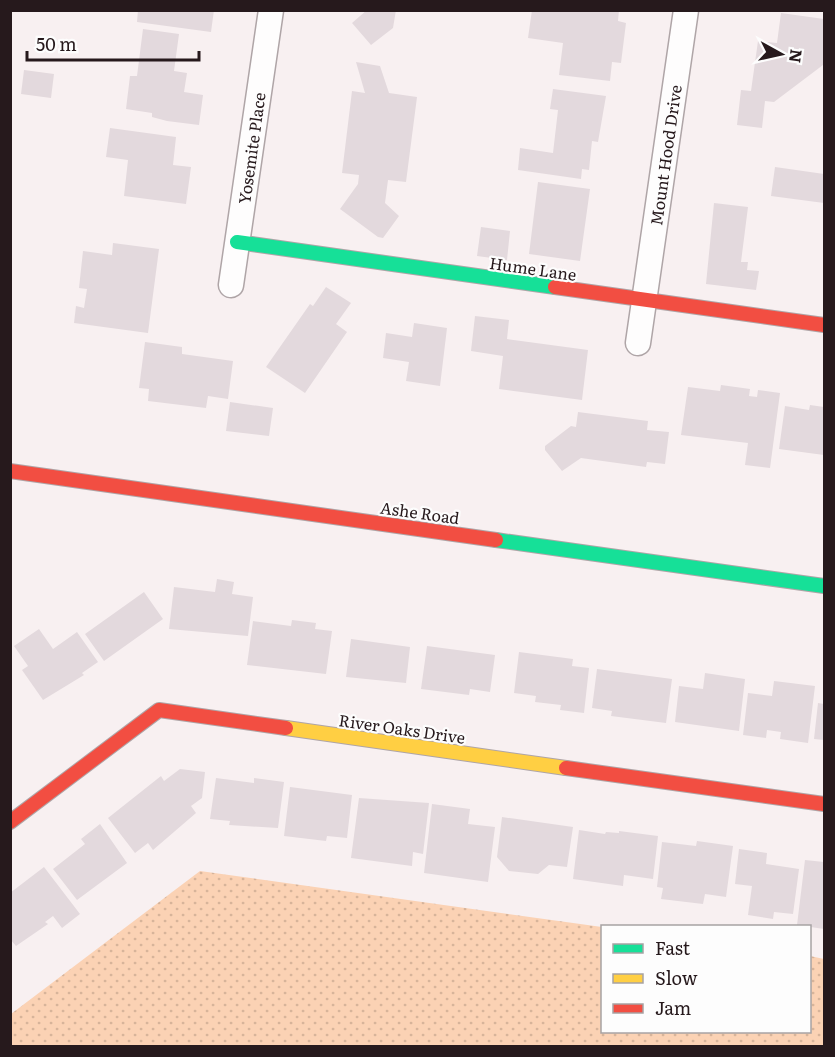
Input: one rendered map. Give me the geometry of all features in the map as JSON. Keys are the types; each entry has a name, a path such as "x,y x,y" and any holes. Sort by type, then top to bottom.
{"street":[{"name":"Yosemite Place","path":"231,285 271,10"},
{"name":"Mount Hood Drive","path":"638,343 686,10"},
{"name":"Hume Lane","path":"237,242 825,325"},
{"name":"Ashe Road","path":"10,471 825,586"},
{"name":"River Oaks Drive","path":"10,822 159,710 825,804"}],"shaded area":[{"path":"200,871 601,927 601,1033 811,1033 811,956 824,959 824,1046 11,1046 11,1014"}],"building":[{"path":"138,10 214,10 211,32 137,22"},
{"path":"367,10 396,10 393,28 371,45 352,23"},
{"path":"532,10 619,10 618,21 626,23 621,63 612,62 610,81 559,75 563,43 528,38"},
{"path":"781,13 824,19 823,65 774,102 765,101 762,128 737,125 741,90 751,91 758,41 777,43"},
{"path":"143,29 179,34 174,71 187,73 184,92 203,95 199,125 167,121 152,117 152,113 126,109 130,76 137,76"},
{"path":"356,62 380,66 389,93 417,97 406,182 388,180 385,203 399,216 383,238 378,237 340,209 358,184 359,175 342,173 352,91 365,93"},
{"path":"24,70 54,74 51,98 21,94"},
{"path":"553,89 606,96 598,142 592,141 589,170 582,169 581,179 518,170 520,148 553,153 558,110 550,109"},
{"path":"110,128 176,137 173,165 191,167 186,204 124,196 128,160 106,157"},
{"path":"775,167 824,174 824,203 771,196"},
{"path":"538,182 590,189 580,261 529,254"},
{"path":"714,203 748,207 741,262 748,262 747,270 759,271 756,290 706,284"},
{"path":"481,227 510,231 507,260 477,256"},
{"path":"113,243 159,249 148,333 74,323 76,306 84,308 87,289 79,288 83,251 112,255"},
{"path":"326,287 351,303 336,324 347,332 305,393 266,367 310,304 313,306"},
{"path":"475,316 509,320 507,339 588,350 582,400 499,389 503,356 471,351"},
{"path":"414,323 447,328 440,386 406,381 409,362 383,358 386,333 412,337"},
{"path":"145,342 182,347 182,354 233,361 228,399 208,396 206,408 148,401 149,389 139,388"},
{"path":"721,385 750,389 749,396 757,397 758,390 780,393 770,468 745,465 748,443 681,435 688,387 720,391"},
{"path":"230,402 273,408 269,436 226,431"},
{"path":"810,405 824,407 824,455 779,449 785,406 809,410"},
{"path":"578,412 648,421 647,430 669,432 665,464 647,462 646,467 581,458 562,471 545,450 545,446 571,426 576,427"},
{"path":"217,579 234,582 232,594 253,597 248,636 169,629 174,587 215,592"},
{"path":"144,592 163,619 104,661 85,634"},
{"path":"292,620 316,623 315,629 332,631 326,674 247,665 253,621 291,626"},
{"path":"39,629 53,649 77,632 98,662 82,673 84,675 43,700 22,670 28,666 14,646"},
{"path":"351,639 410,647 406,683 346,677"},
{"path":"427,646 495,655 490,692 470,689 469,695 421,689"},
{"path":"519,652 573,659 572,666 589,668 584,713 560,710 561,705 535,702 536,696 514,693"},
{"path":"597,669 672,679 666,723 611,716 612,711 592,708"},
{"path":"705,673 745,679 739,731 675,722 679,686 703,689"},
{"path":"774,681 815,686 808,743 780,739 781,732 767,730 766,738 743,735 748,693 772,696"},
{"path":"818,703 824,704 824,740 814,739"},
{"path":"180,769 205,772 202,798 191,806 196,813 153,850 148,843 135,853 108,818 161,776 164,781"},
{"path":"216,778 254,783 254,778 284,782 278,828 229,825 230,821 210,819"},
{"path":"290,787 352,795 347,838 327,836 326,841 284,836"},
{"path":"359,798 429,803 423,854 413,852 412,866 351,858"},
{"path":"432,804 470,809 468,824 495,827 488,882 424,873"},
{"path":"502,817 573,827 567,867 549,865 538,874 509,871 497,857"},
{"path":"100,824 127,863 77,900 53,869 85,844 81,839"},
{"path":"579,830 605,834 606,832 619,833 619,831 658,836 653,879 624,875 623,886 573,879"},
{"path":"697,841 733,846 726,897 705,894 703,904 661,899 663,888 657,887 662,842 696,846"},
{"path":"739,849 767,853 766,864 799,869 793,914 774,912 773,919 748,915 752,886 735,884"},
{"path":"805,860 824,862 824,929 811,927 811,925 797,925"},
{"path":"44,867 80,914 62,928 53,916 45,922 48,924 16,946 10,939 10,893"}],"traffic: fast":[{"path":"237,242 555,287"},
{"path":"496,540 824,586"}],"traffic: slow":[{"path":"286,728 566,768"}],"traffic: jam":[{"path":"555,287 824,325"},
{"path":"10,471 496,540"},
{"path":"10,822 159,710 286,728"},
{"path":"566,768 824,804"}]}
